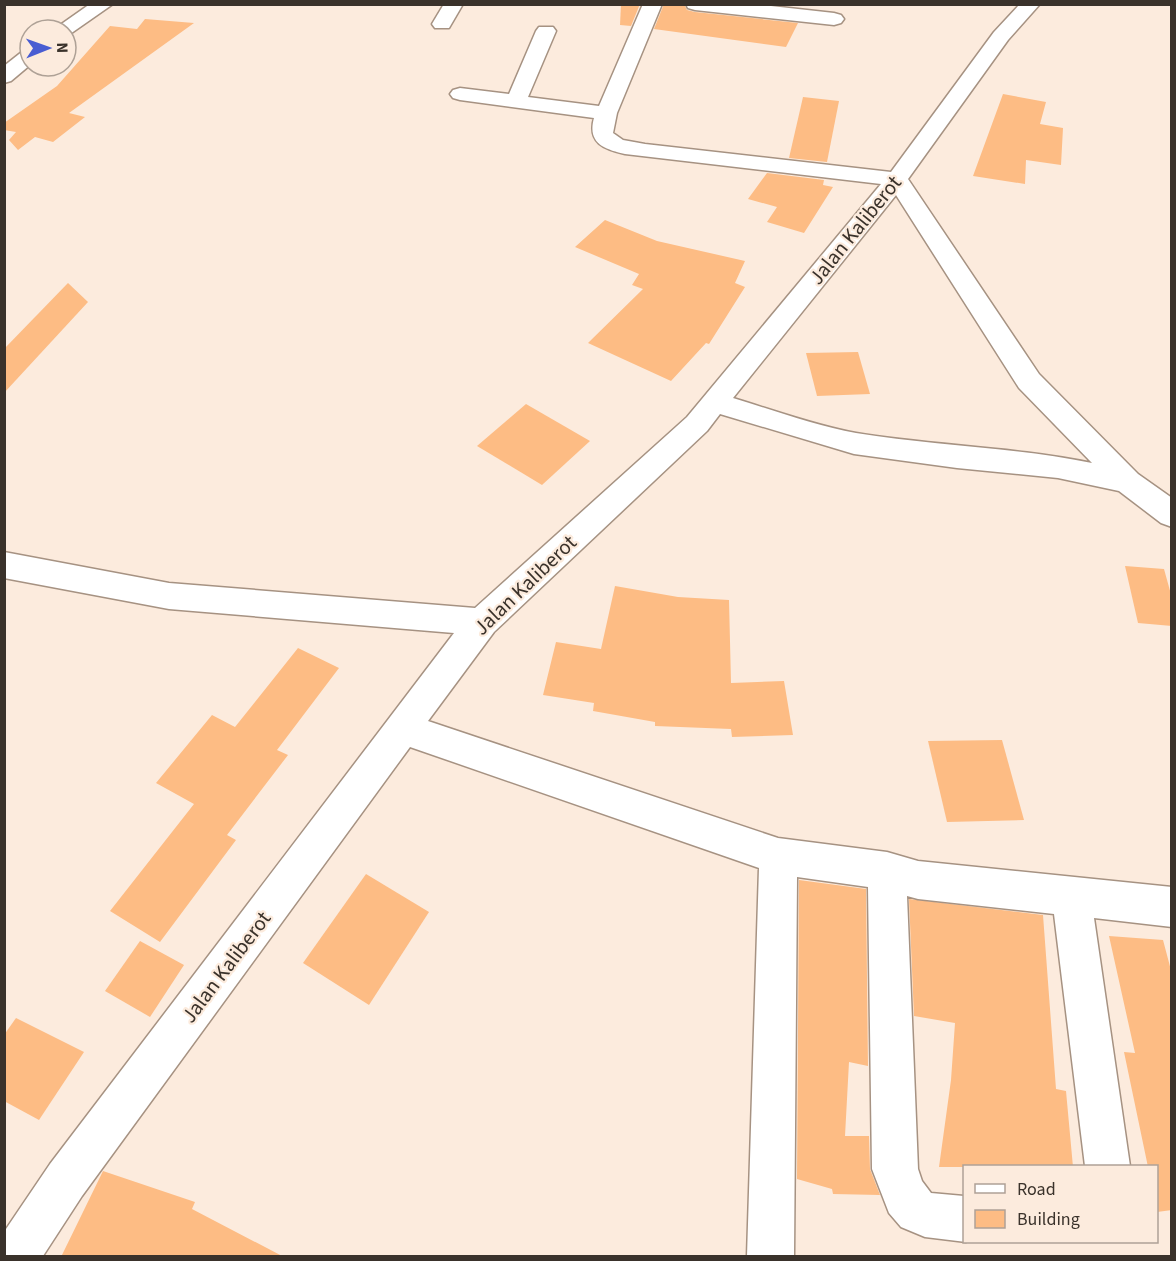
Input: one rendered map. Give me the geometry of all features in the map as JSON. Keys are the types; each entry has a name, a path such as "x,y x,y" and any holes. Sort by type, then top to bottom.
{"street":[{"path":"78,20 104,4"},
{"path":"442,24 454,4"},
{"path":"653,4 606,112 600,129 603,138 625,147 897,179 1029,381 1128,482 1172,515"},
{"path":"695,4 834,19"},
{"name":"Jalan Kaliberot","path":"15,1257 66,1180 482,622 697,424 716,403 897,179 1001,36 1031,4"},
{"path":"516,101 548,21"},
{"path":"4,77 18,66"},
{"path":"460,94 606,112"},
{"path":"716,403 854,443 957,457 1058,467 1128,482"},
{"path":"4,565 170,596 482,622"},
{"path":"404,729 778,856 887,871 918,880 1172,907"},
{"path":"770,1257 778,856"},
{"path":"887,871 895,1169 905,1199 922,1216 963,1219"},
{"path":"1071,897 1108,1165"}],"building":[{"path":"621,4 640,4 631,26 620,25"},
{"path":"664,4 684,4 687,10 695,12 798,23 786,47 654,29"},
{"path":"145,19 194,23 69,113 85,117 53,142 35,137 18,150 9,140 16,132 4,130 4,123 57,86 64,78 78,78 78,62 110,26 137,29"},
{"path":"1003,94 1046,102 1040,124 1063,128 1061,165 1026,160 1025,184 973,176"},
{"path":"803,97 839,101 827,162 789,158"},
{"path":"767,173 824,180 823,185 833,187 804,233 767,222 777,207 748,199"},
{"path":"605,220 657,241 745,261 735,283 745,287 709,344 706,343 671,381 588,343 643,289 632,285 639,274 575,247"},
{"path":"68,283 88,302 4,393 4,349"},
{"path":"858,352 870,394 817,396 806,353"},
{"path":"526,404 590,441 542,485 477,446"},
{"path":"1125,566 1164,569 1172,598 1172,626 1138,623"},
{"path":"615,586 678,597 729,600 731,683 784,681 793,735 732,737 731,729 655,726 655,722 593,711 594,703 543,695 556,642 601,649"},
{"path":"298,648 339,668 277,750 288,755 227,835 236,840 160,942 110,911 194,804 156,783 212,715 235,727"},
{"path":"1002,740 1024,820 947,822 928,741"},
{"path":"366,874 429,912 369,1005 303,963"},
{"path":"799,880 866,889 868,1066 849,1062 845,1136 869,1136 870,1169 880,1195 833,1194 832,1189 797,1179"},
{"path":"909,899 1043,915 1056,1089 1066,1091 1073,1165 939,1167 951,1080 955,1023 914,1016"},
{"path":"1109,936 1163,940 1172,974 1172,1210 1158,1212 1158,1165 1148,1165 1124,1052 1135,1053"},
{"path":"140,941 184,965 150,1017 105,991"},
{"path":"16,1018 84,1052 39,1120 4,1101 4,1035"},
{"path":"103,1171 195,1202 192,1209 284,1257 61,1257"}]}
